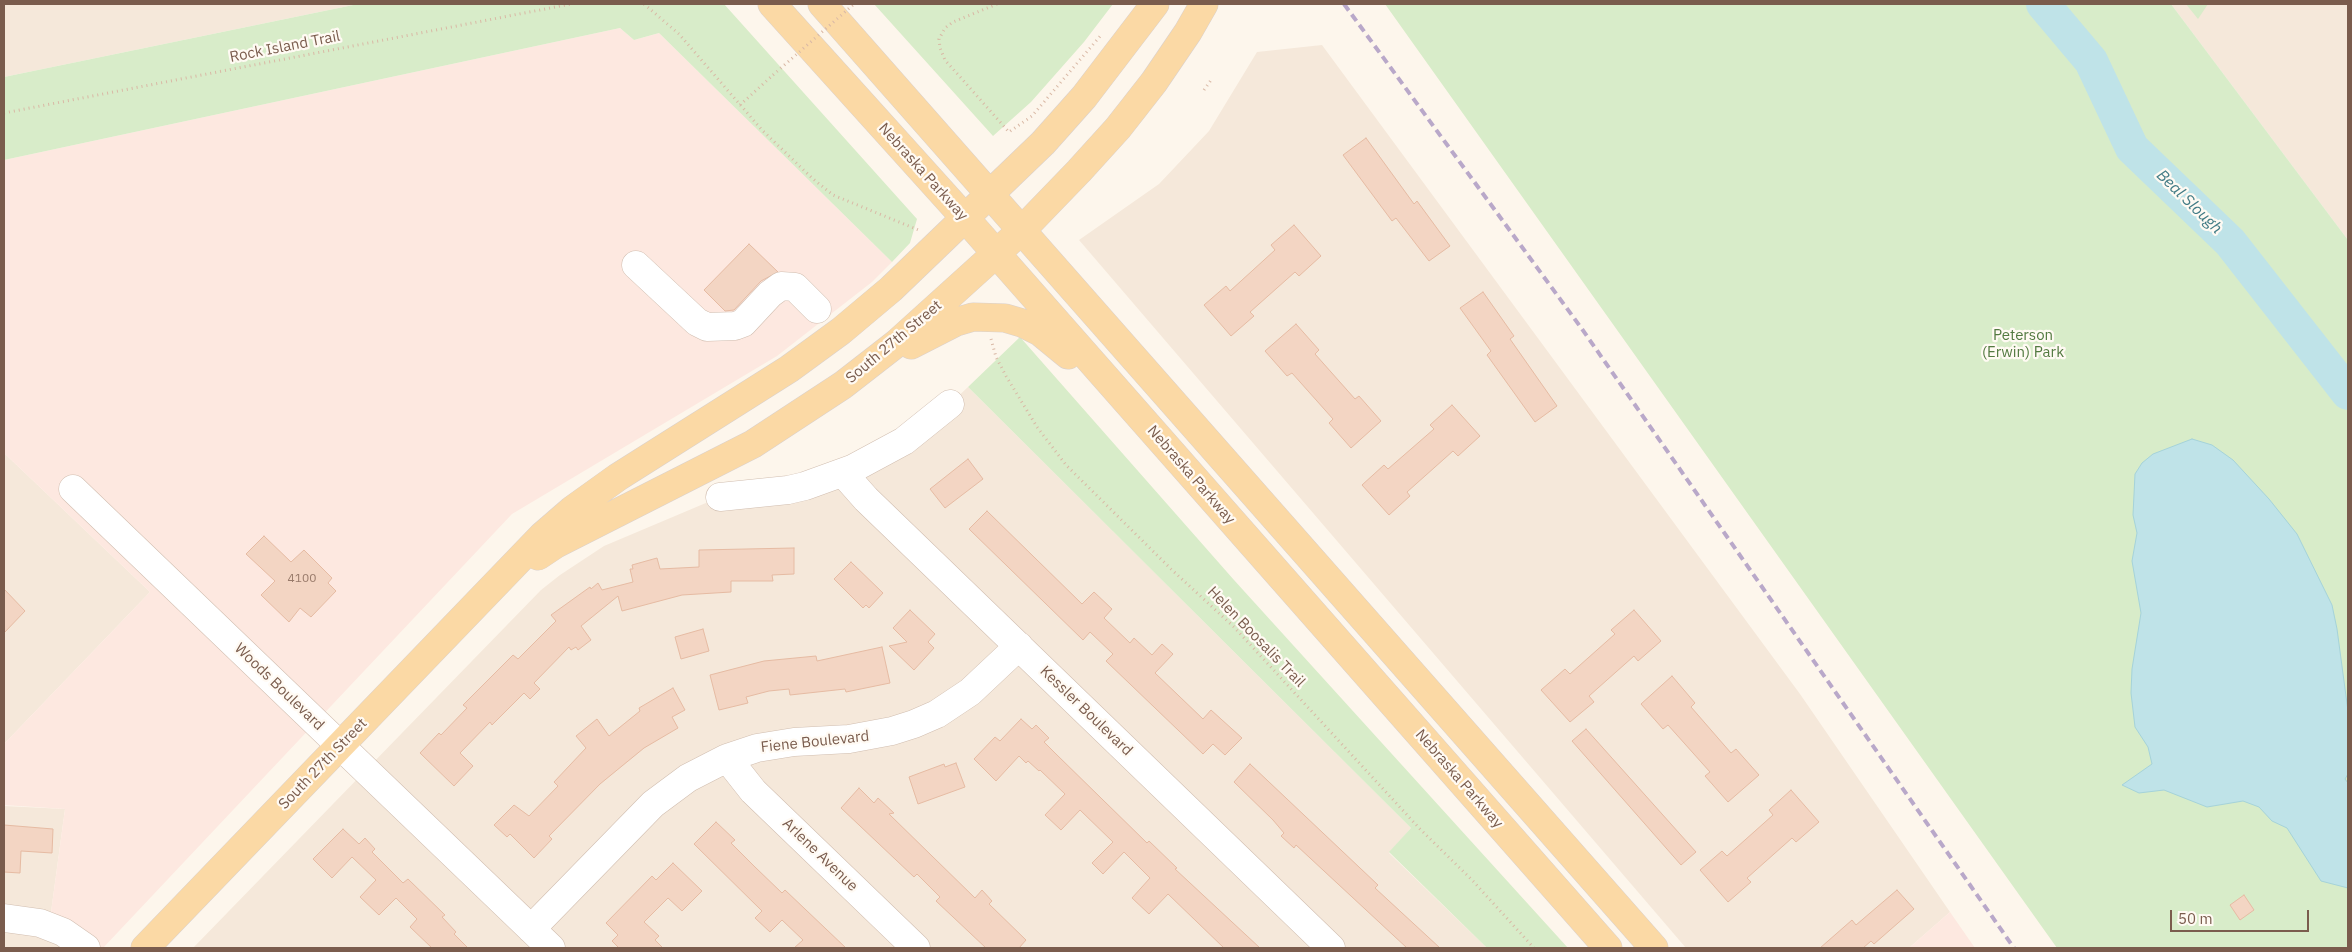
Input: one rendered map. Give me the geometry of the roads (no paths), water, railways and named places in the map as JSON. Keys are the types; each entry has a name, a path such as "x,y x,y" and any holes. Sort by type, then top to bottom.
{"main road":[{"name":"Nebraska Parkway","path":"772,4 965,218 1608,948"},
{"path":"822,4 1654,948"},
{"name":"South 27th Street","path":"145,948 542,536 572,510 673,440 774,379 841,331 891,289 1043,143 1084,97 1155,4"},
{"name":"South 27th Street","path":"501,580 556,544 753,444 857,374 897,343 1022,230 1118,128 1188,32 1204,4"},
{"path":"857,374 956,322 973,317 1005,318 1022,323 1040,332 1072,358 1197,482"},
{"path":"647,498 663,481 671,466 673,440"}],"street":[{"path":"636,265 697,322 707,327 735,326 743,323 770,294 781,286 794,287 817,309"},
{"path":"663,265 717,318 735,326"},
{"path":"720,497 788,490 843,473 904,441 950,404"},
{"name":"Kessler Boulevard","path":"843,473 866,498 1331,948"},
{"name":"Woods Boulevard","path":"72,489 551,948"},
{"name":"Fiene Boulevard","path":"531,929 653,804 688,778 727,758 757,748 777,744 849,740 914,724 936,714 970,692 1019,646"},
{"name":"Arlene Avenue","path":"727,758 753,791 916,948"},
{"path":"4,918 40,923 63,932 86,948"}],"water":[{"path":"2192,439 2212,445 2233,460 2269,499 2297,534 2332,605 2348,711 2348,774 2345,779 2348,783 2348,888 2321,881 2287,828 2272,821 2259,807 2243,801 2207,807 2164,790 2139,793 2122,785 2152,764 2148,747 2135,727 2131,693 2132,669 2141,613 2132,561 2137,533 2133,515 2135,474 2142,463 2153,454"}],"waterway":[{"name":"Beal Slough","path":"2043,4 2091,61 2132,148 2230,242 2348,393"}],"railway":[{"path":"1344,4 1582,329 2014,948"}],"park label":[{"name":"Peterson (Erwin) Park","path":"2023,344"}]}
